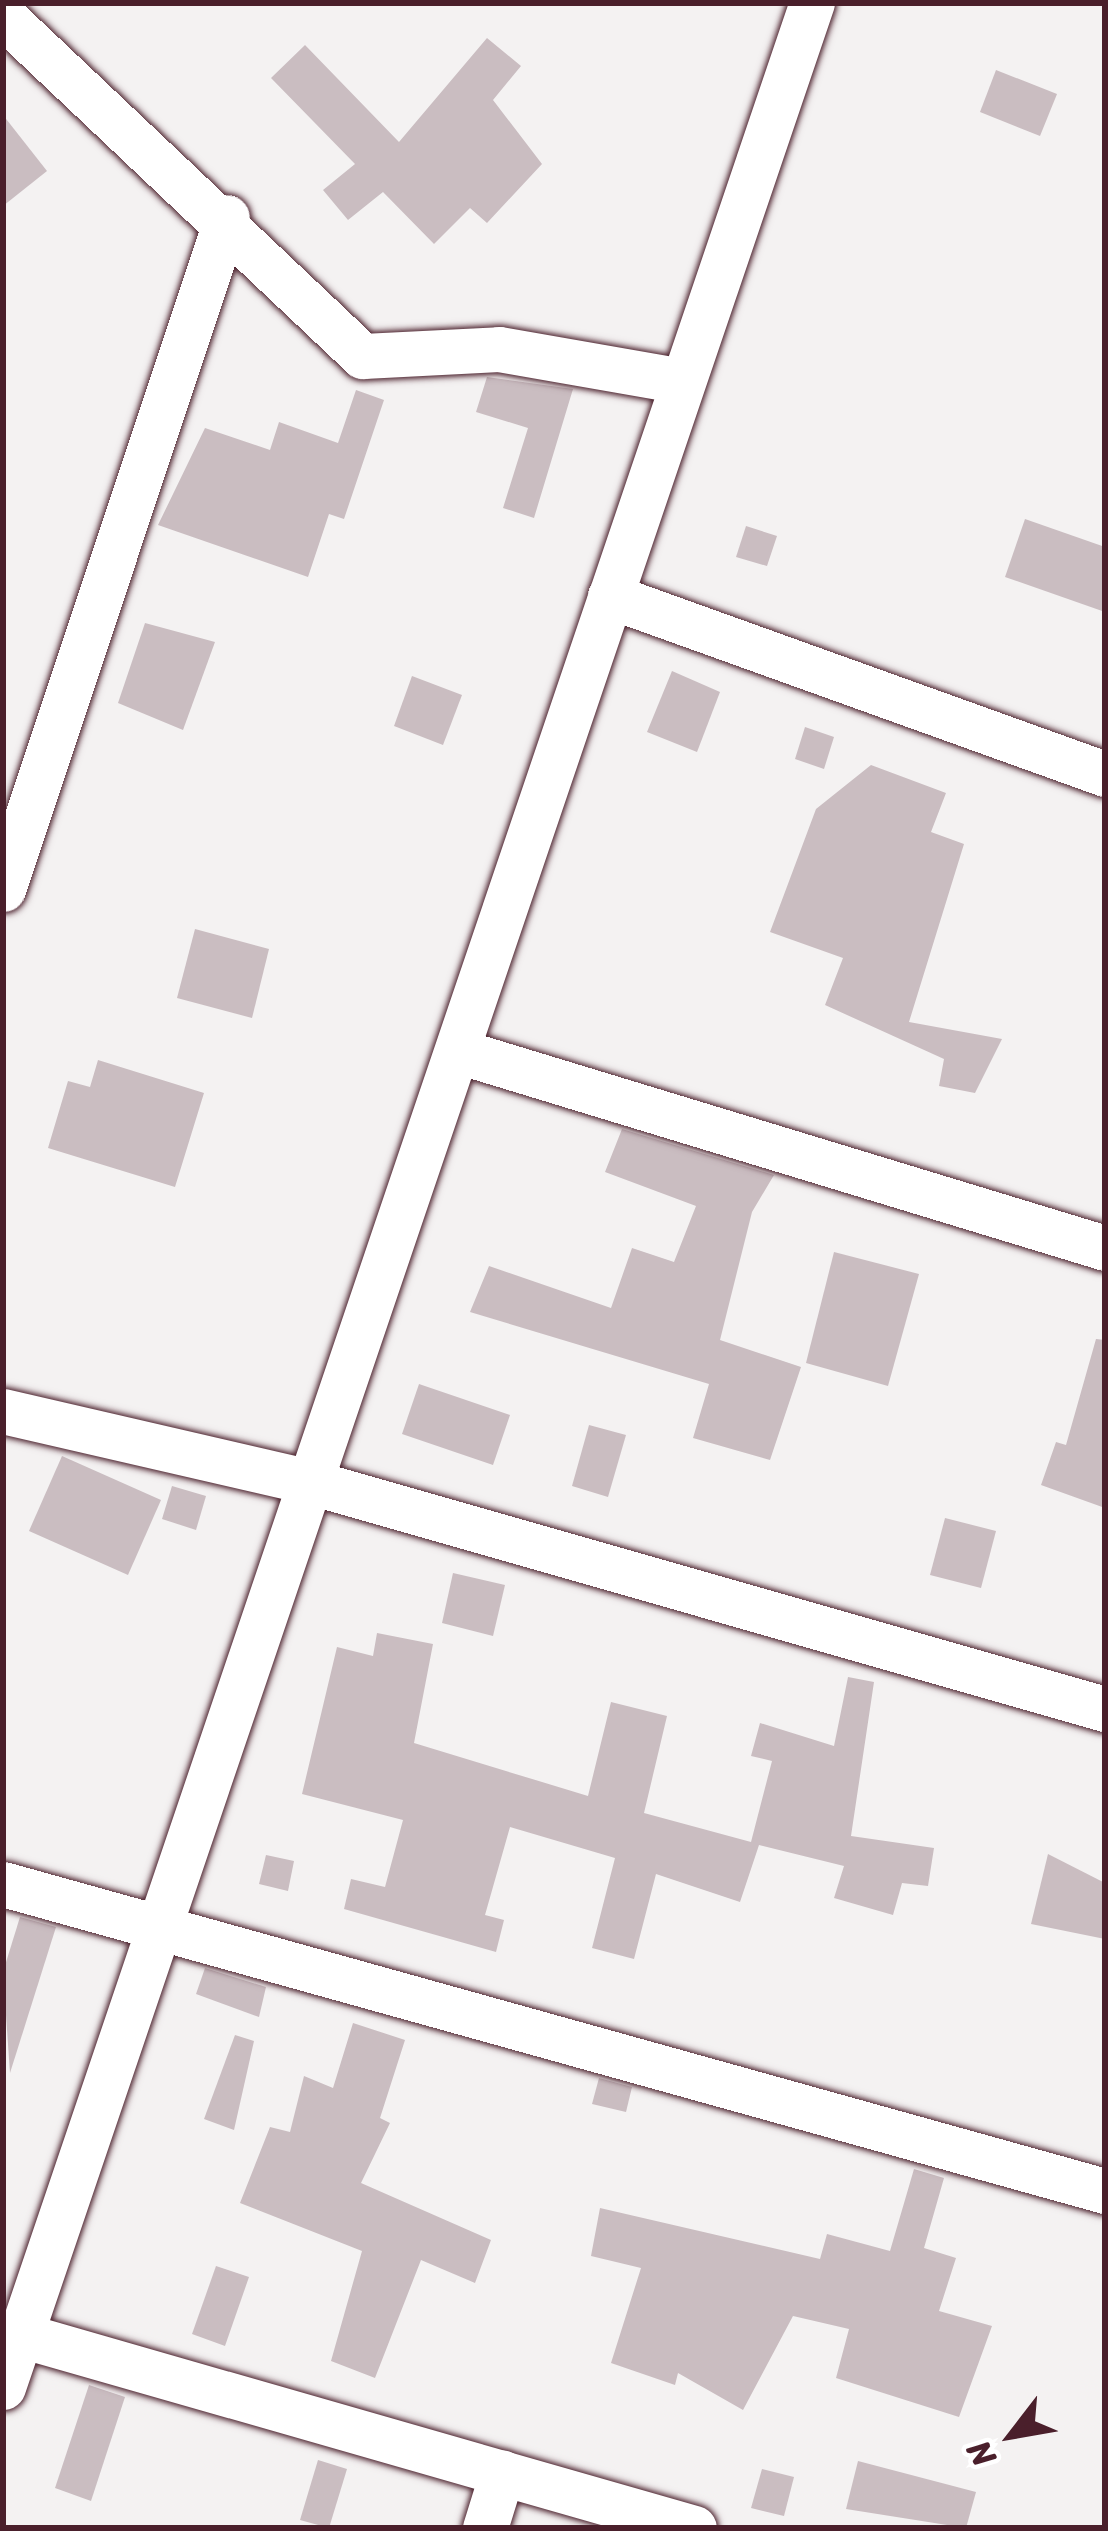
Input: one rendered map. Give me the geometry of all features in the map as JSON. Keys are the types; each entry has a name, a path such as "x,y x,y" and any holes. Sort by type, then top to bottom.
{"street":[{"path":"3,2387 164,1933 812,3"},
{"path":"3,16 227,217 363,356 499,349 682,381"},
{"path":"3,889 227,217"},
{"path":"610,596 1105,774"},
{"path":"458,1051 1105,1248"},
{"path":"3,1411 314,1483 1105,1709"},
{"path":"3,1884 164,1933 1105,2191"},
{"path":"21,2335 694,2528"},
{"path":"485,2528 502,2473"}],"building":[{"path":"487,38 521,66 493,100 542,164 487,223 470,208 434,244 383,192 348,220 323,190 355,164 271,78 305,45 399,142"},
{"path":"996,70 1057,94 1040,136 980,112"},
{"path":"3,115 47,171 3,206"},
{"path":"487,377 573,389 534,518 503,508 528,428 476,412"},
{"path":"356,390 384,400 344,519 329,514 308,577 158,525 205,428 270,450 279,422 338,443"},
{"path":"1025,519 1105,547 1105,612 1005,577"},
{"path":"746,526 777,536 767,566 736,557"},
{"path":"145,623 215,642 183,730 118,703"},
{"path":"672,671 720,692 697,752 647,732"},
{"path":"412,676 462,695 443,745 394,726"},
{"path":"805,727 834,737 824,769 795,759"},
{"path":"871,765 946,793 931,832 964,844 909,1022 1002,1039 975,1093 939,1086 944,1059 825,1005 843,958 770,932 816,809"},
{"path":"195,929 269,949 252,1018 177,998"},
{"path":"98,1060 204,1093 175,1187 48,1148 68,1081 90,1087"},
{"path":"622,1129 774,1175 752,1212 720,1340 801,1367 770,1460 693,1438 709,1384 470,1312 489,1266 611,1308 632,1248 674,1262 696,1206 605,1172"},
{"path":"834,1252 919,1274 888,1386 806,1363"},
{"path":"1096,1339 1105,1340 1105,1508 1041,1485 1056,1442 1066,1445"},
{"path":"419,1384 510,1415 493,1465 402,1434"},
{"path":"589,1425 626,1435 608,1497 572,1486"},
{"path":"62,1456 161,1500 128,1575 29,1531"},
{"path":"172,1486 206,1496 196,1530 162,1519"},
{"path":"945,1518 996,1531 981,1588 930,1575"},
{"path":"453,1573 505,1585 493,1636 442,1623"},
{"path":"377,1633 433,1644 414,1743 588,1796 611,1702 667,1716 644,1813 751,1842 772,1761 751,1756 760,1723 834,1746 848,1677 874,1682 851,1836 934,1848 928,1886 902,1883 893,1915 834,1898 844,1866 759,1845 740,1902 656,1874 634,1959 592,1948 615,1858 510,1827 485,1915 504,1920 496,1952 344,1909 351,1879 385,1887 403,1820 302,1794 337,1647 373,1656"},
{"path":"1048,1854 1105,1883 1105,1939 1031,1924"},
{"path":"266,1855 294,1861 288,1891 259,1884"},
{"path":"20,1917 56,1927 10,2073 3,1972"},
{"path":"205,1968 266,1987 259,2017 196,1994"},
{"path":"353,2023 405,2040 380,2118 390,2123 361,2183 491,2240 475,2283 421,2260 375,2378 331,2361 362,2251 240,2203 270,2127 290,2132 304,2076 333,2088"},
{"path":"235,2035 254,2041 234,2130 204,2119"},
{"path":"599,2078 632,2087 626,2112 592,2104"},
{"path":"914,2169 944,2178 924,2248 956,2258 939,2311 992,2326 959,2417 836,2378 849,2329 793,2316 743,2410 678,2373 675,2385 611,2363 641,2268 591,2256 600,2208 820,2259 827,2234 890,2251"},
{"path":"216,2266 249,2277 225,2346 192,2334"},
{"path":"89,2385 125,2397 91,2501 55,2488"},
{"path":"318,2460 347,2469 329,2528 300,2520"},
{"path":"858,2461 976,2492 966,2528 846,2509"},
{"path":"762,2469 794,2477 784,2516 751,2508"}]}
